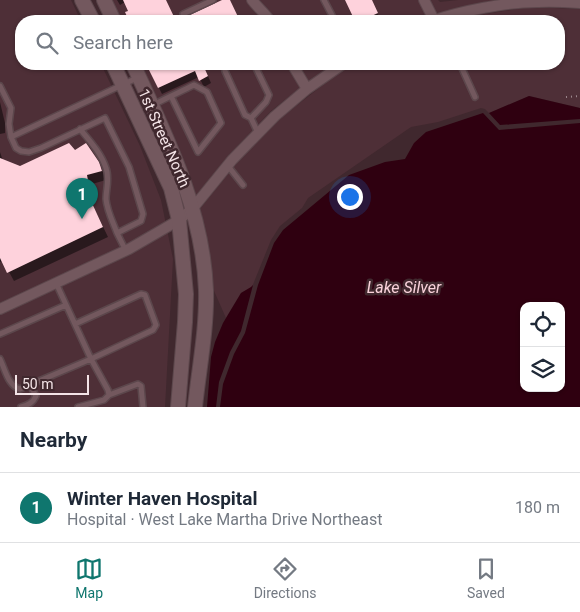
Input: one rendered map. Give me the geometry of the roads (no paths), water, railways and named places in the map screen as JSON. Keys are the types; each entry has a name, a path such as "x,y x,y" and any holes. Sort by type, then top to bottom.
{"main road":[{"path":"82,0 89,15"},
{"path":"104,0 111,15"},
{"name":"1st Street North","path":"116,70 171,188 178,220 186,303 178,407"},
{"name":"1st Street North","path":"136,70 171,147 193,208 203,257 206,290 195,407"}],"street":[{"path":"252,0 267,15"},
{"path":"424,0 431,15"},
{"path":"456,15 508,4 539,2 580,3"},
{"path":"295,70 307,90"},
{"path":"0,309 126,251 178,220 193,208 274,116 333,70"}],"lane":[{"path":"183,14 213,0"},
{"path":"324,0 332,15"},
{"path":"251,118 266,102 269,95 257,70"},
{"path":"463,70 475,97"},
{"path":"225,71 245,115 251,118 258,133"},
{"path":"11,137 139,77"},
{"path":"152,106 171,96 194,85 207,92 221,123 198,152 171,96"},
{"path":"0,86 11,108 9,124 11,137 16,148 20,151 29,152 41,148 105,118 129,167 143,214 141,221 117,233"},
{"path":"80,130 93,144 106,168 108,181 106,201 108,211 126,251"},
{"path":"228,166 244,185"},
{"path":"56,283 109,395"},
{"path":"0,359 10,382 15,388 20,389 91,359 152,330 156,325 145,296 140,294 75,324"},
{"path":"0,334 66,305"},
{"path":"21,407 30,404 36,396 30,384"},
{"path":"78,407 104,400 109,395 138,384 142,386 143,407"}],"water":[{"path":"529,96 580,108 580,119 500,125 489,113"},
{"name":"Lake Silver","path":"483,113 499,130 580,123 580,407 220,407 223,384 234,354 245,333 258,285 274,243 283,230 349,175 385,162 405,159 414,143 426,132"},
{"path":"253,285 241,331 230,352 219,382 216,407 207,407 211,357 215,342 223,323 241,293"}],"place":[{"name":"Winter Haven Hospital","path":"82,219"}]}
